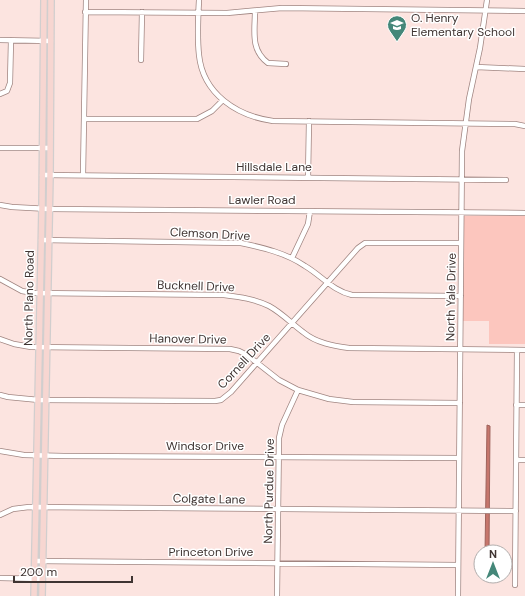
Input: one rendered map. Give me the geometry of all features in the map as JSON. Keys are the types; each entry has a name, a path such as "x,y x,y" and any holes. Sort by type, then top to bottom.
{"main road":[{"name":"North Plano Road","path":"34,596 39,400 44,0"},
{"name":"North Plano Road","path":"42,596 50,175 51,0"}],"street":[{"path":"83,175 86,0"},
{"path":"199,0 199,55 201,66 209,84 223,100 234,109 255,118 273,121 465,123 514,124 525,126"},
{"name":"North Yale Drive","path":"458,596 462,152 465,123 487,0"},
{"path":"85,12 227,13 282,8 525,10"},
{"path":"255,11 255,42 258,54 268,63 286,64"},
{"path":"141,60 142,12"},
{"path":"0,40 51,41"},
{"path":"0,94 4,93 10,87 11,40"},
{"path":"476,67 525,69"},
{"path":"84,119 197,119 212,111 223,100"},
{"path":"308,178 309,121"},
{"path":"0,148 50,148"},
{"name":"Hillsdale Lane","path":"42,175 506,180"},
{"name":"Lawler Road","path":"0,205 49,209 525,213"},
{"path":"292,258 308,224 310,211"},
{"name":"Clemson Drive","path":"41,240 241,243 268,249 292,258 306,266 336,290 352,295 461,296"},
{"name":"Cornell Drive","path":"0,395 39,400 221,400 227,396 258,362 358,248 365,243 461,243"},
{"name":"Bucknell Drive","path":"0,279 22,291 48,294 224,295 244,298 268,306 280,312 305,334 332,346 349,348 525,350"},
{"name":"Hanover Drive","path":"0,339 14,344 39,347 230,349 239,351 258,362 264,369 279,380 298,390 312,395 338,401 460,403"},
{"path":"515,585 517,350"},
{"name":"North Purdue Drive","path":"278,596 279,438 282,425 298,390"},
{"path":"516,405 525,405"},
{"name":"Windsor Drive","path":"0,451 24,455 459,458"},
{"path":"516,460 525,460"},
{"name":"Colgate Lane","path":"0,515 14,509 36,507 516,511"},
{"name":"Princeton Drive","path":"35,561 458,565"},
{"path":"0,578 43,579"}],"shaded area":[{"path":"464,216 525,216 525,344 489,344 489,321 463,321"},
{"path":"487,425 490,426 489,544 485,544"}],"place":[{"name":"O. Henry Elementary School","path":"397,42"}]}
